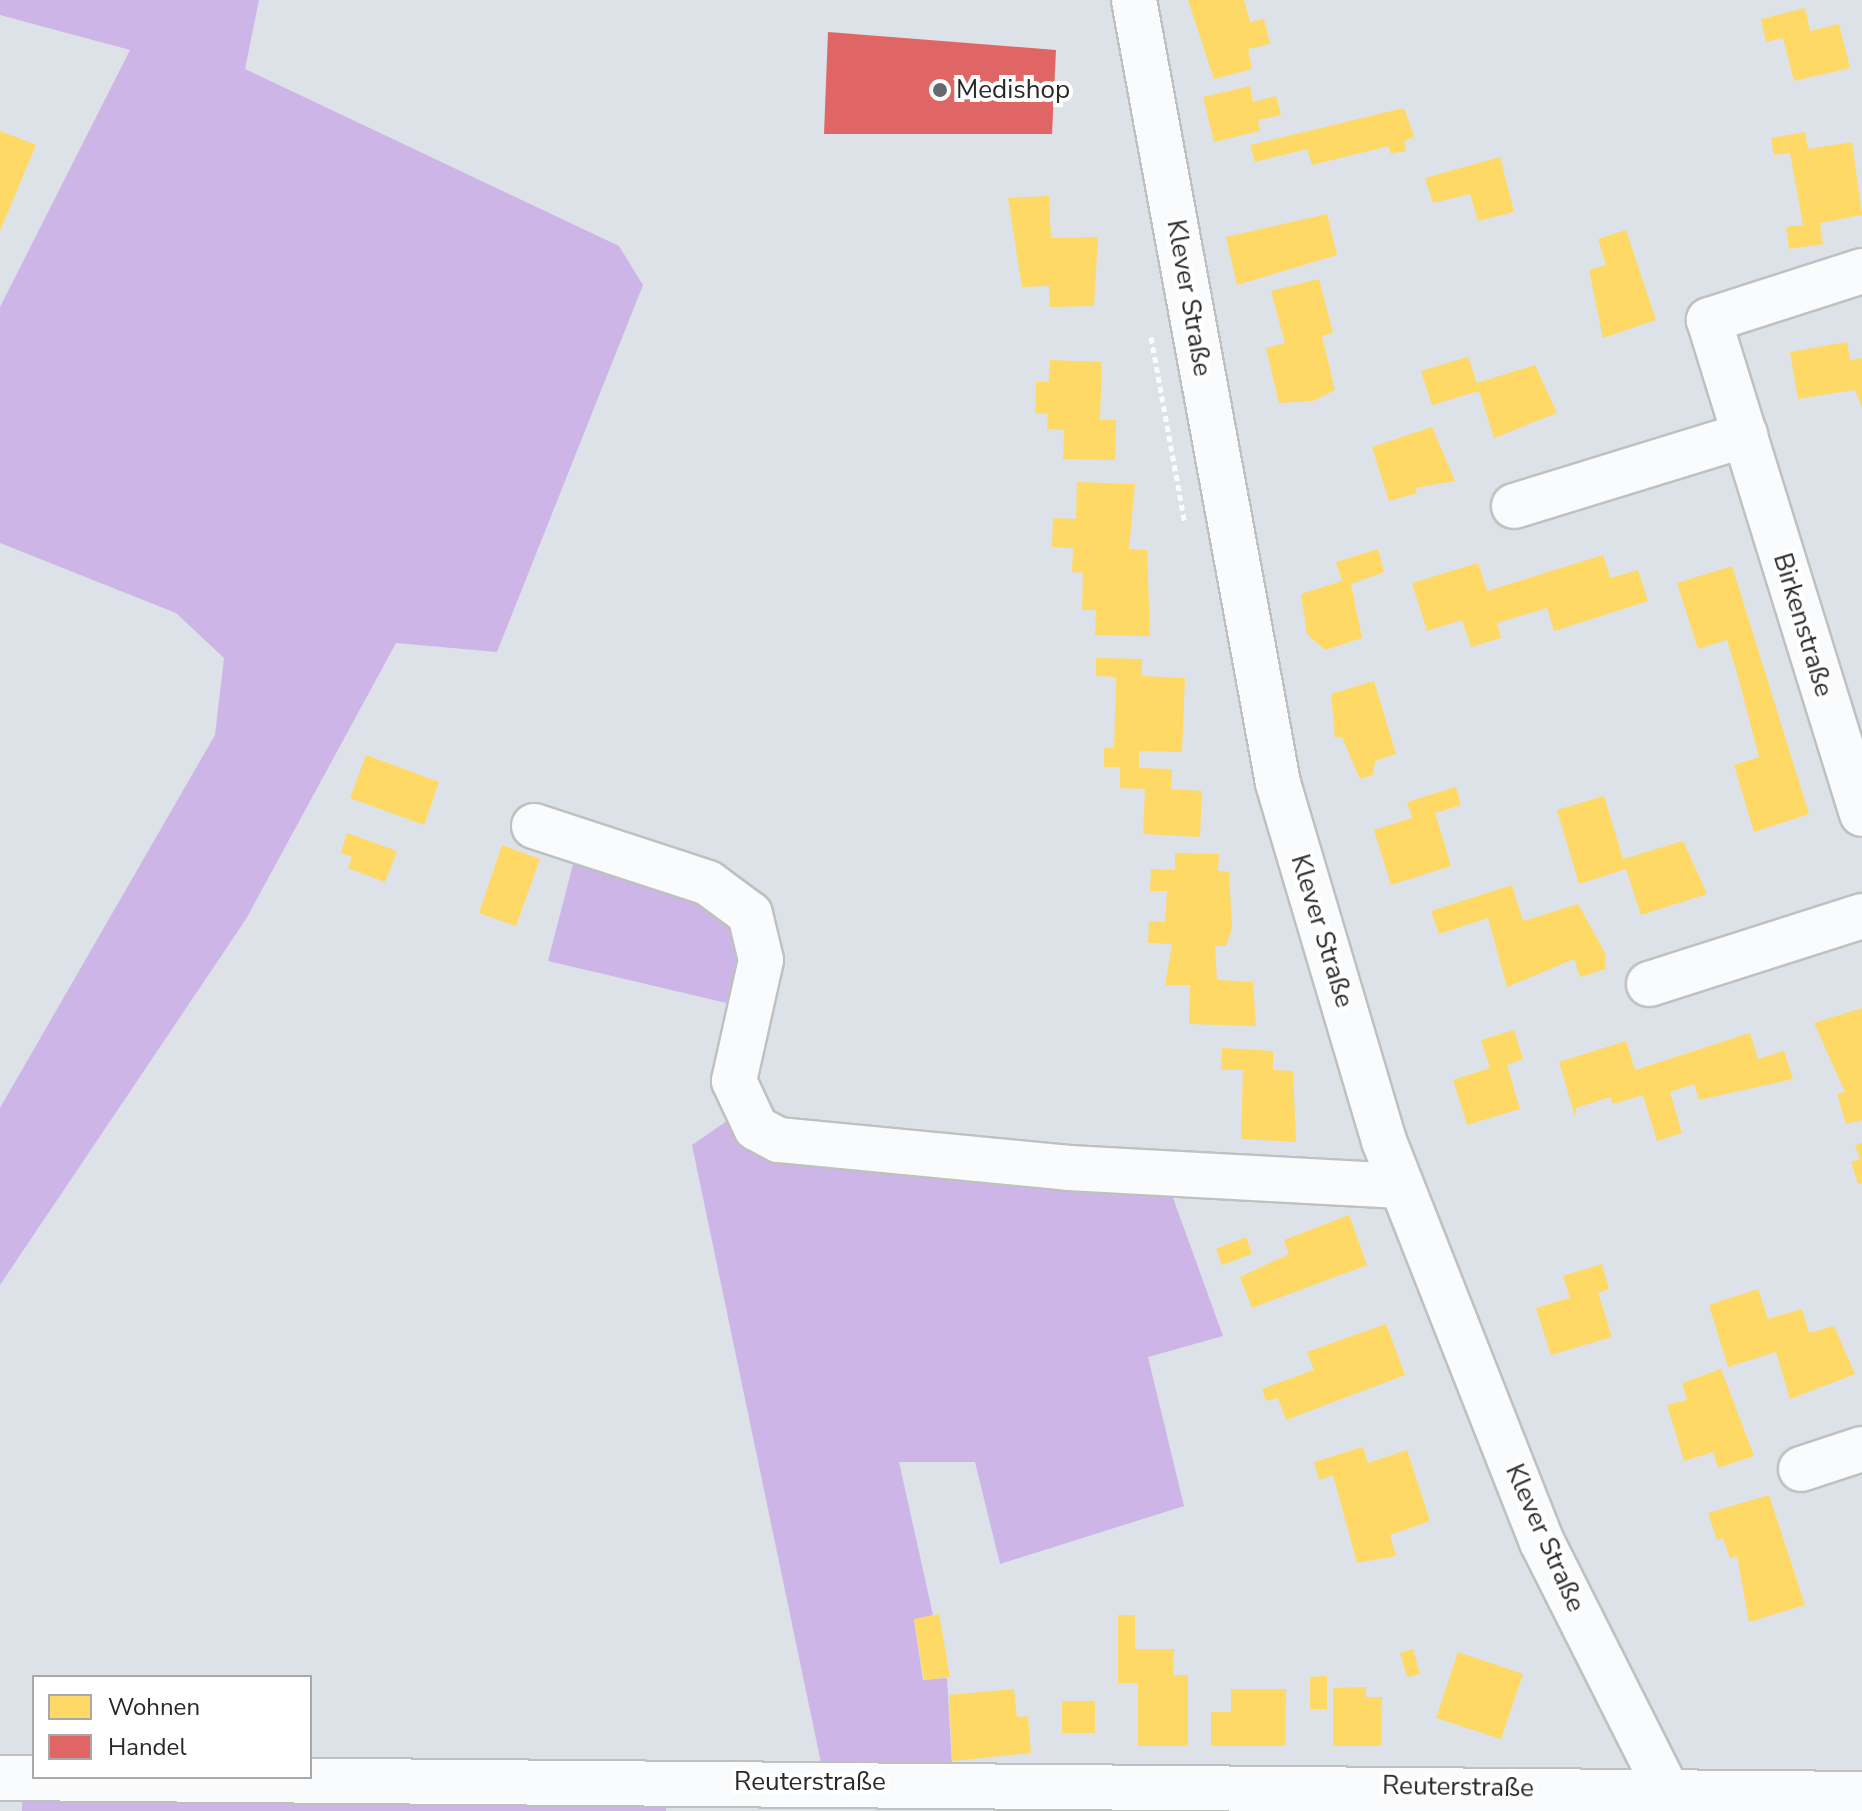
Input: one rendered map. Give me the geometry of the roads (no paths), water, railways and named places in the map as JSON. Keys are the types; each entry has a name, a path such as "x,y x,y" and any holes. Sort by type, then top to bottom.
{"street":[{"name":"Klever Straße","path":"1134,0 1278,783 1402,1186 1542,1542 1671,1800"},
{"name":"Birkenstraße","path":"1862,271 1709,320 1862,814"},
{"path":"1514,506 1745,435"},
{"path":"534,826 708,883 750,914 761,960 734,1081 756,1128 779,1140 1068,1168 1402,1186"},
{"path":"1649,984 1862,916"},
{"path":"1801,1469 1862,1449"},
{"name":"Reuterstraße","path":"0,1778 32,1778"},
{"name":"Reuterstraße","path":"147,1779 1620,1789 1671,1800"},
{"path":"1671,1800 1862,1794"}],"place":[{"name":"Medishop","path":"940,90"}]}
